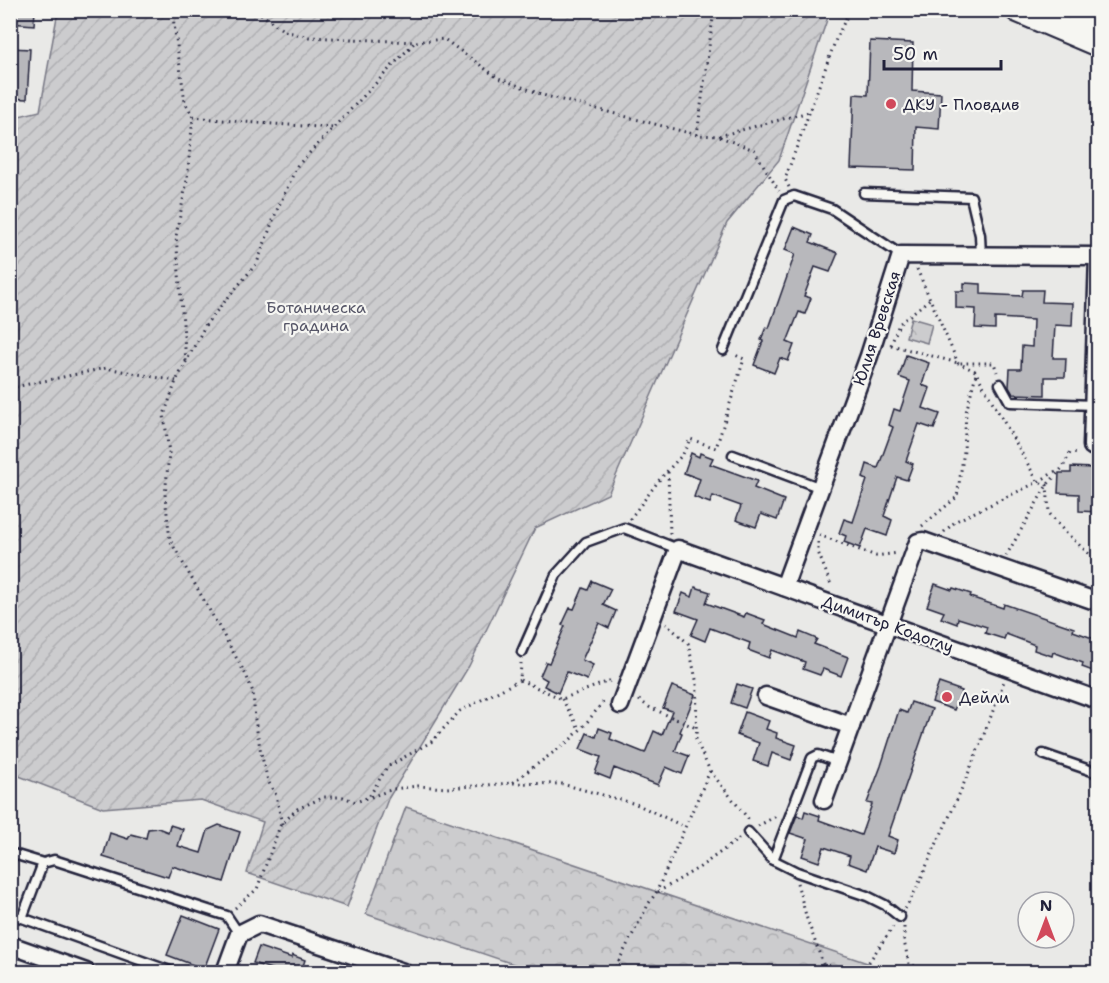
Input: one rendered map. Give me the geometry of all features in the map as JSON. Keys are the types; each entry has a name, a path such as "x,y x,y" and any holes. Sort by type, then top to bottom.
{"street":[{"path":"1018,10 1098,44"},
{"path":"1077,10 1098,19"},
{"name":"Юлия Вревская","path":"784,587 812,532 821,488 909,255 1098,256"},
{"path":"1092,446 1098,256"},
{"path":"824,800 888,624 922,545 1001,568 1098,602"},
{"path":"620,693 654,614 678,549"},
{"name":"Димитър Кодоглу","path":"678,549 1098,700"},
{"path":"766,696 851,726"},
{"path":"225,972 239,934 259,924 403,972"},
{"path":"10,945 86,972"}],"lane":[{"path":"864,193 971,197 980,235 981,256"},
{"path":"723,350 784,200 794,196 832,209 909,255"},
{"path":"1000,384 1010,402 1094,405"},
{"path":"733,455 821,488"},
{"path":"522,652 556,575 586,542 624,528 678,549"},
{"path":"1043,754 1098,773"},
{"path":"773,860 812,758 818,755 838,762"},
{"path":"752,830 773,860 797,872 867,896 902,914"},
{"path":"10,853 43,863 54,860 226,916 239,934"},
{"path":"22,918 43,863"},
{"path":"10,914 173,972"}],"path":[{"path":"172,10 185,102 193,117 187,180 176,236 186,362"},
{"path":"256,10 284,31 309,37 416,42 444,39 498,78 546,96 697,135 719,136 809,112"},
{"path":"697,135 714,10"},
{"path":"794,196 785,179 836,39 850,10"},
{"path":"282,824 276,795 268,781 261,753 253,692 246,675 170,540 165,496 169,453 164,415 176,381 206,324 257,263 297,166 416,42"},
{"path":"193,117 334,128"},
{"path":"719,136 754,150 784,200"},
{"path":"909,255 931,298 958,363"},
{"path":"909,316 931,298"},
{"path":"891,345 958,363 975,371 1038,482 1047,485"},
{"path":"624,528 638,506 683,454 690,440 716,448 744,359 723,350"},
{"path":"958,363 994,363 1000,384"},
{"path":"10,388 106,368 176,381"},
{"path":"922,545 919,529 957,496 964,451 966,412 977,374"},
{"path":"1001,568 1047,485 1063,467 1070,453 1087,454 1092,446"},
{"path":"812,532 876,556 922,545 956,521 1038,482 1063,467"},
{"path":"668,471 669,531 678,549"},
{"path":"1047,485 1049,513 1064,531 1098,562"},
{"path":"812,532 833,591 829,603"},
{"path":"654,614 658,620 669,626 688,643 697,684 696,740 710,771 752,830"},
{"path":"520,680 522,652"},
{"path":"862,972 919,886 959,798 987,729 1008,667"},
{"path":"369,797 387,767 431,742 460,711 520,680"},
{"path":"520,680 562,699 580,730"},
{"path":"562,699 610,680 620,693 696,728"},
{"path":"512,783 569,741 620,693"},
{"path":"613,972 656,893 710,771"},
{"path":"226,916 257,889 282,824 297,809 324,797 343,797 356,802 393,789 409,787 447,788 512,783 562,784 636,804 686,827"},
{"path":"656,893 710,861 774,816 792,810"},
{"path":"797,872 797,882 807,919 826,972"},
{"path":"902,914 909,964 932,972"}],"green space":[{"name":"Ботаническа градина","path":"58,11 830,11 779,160 727,223 608,494 535,528 469,666 388,799 347,907 247,873 263,822 201,800 103,808 11,773 11,118 40,111"},
{"path":"911,318 932,324 927,343 906,337"},
{"path":"406,807 894,972 537,972 366,914"}],"building":[{"path":"10,10 35,10 34,25 10,23"},
{"path":"870,41 913,43 912,91 941,93 939,129 916,127 915,170 851,168 854,94 868,95"},
{"path":"10,48 30,49 27,99 10,98"},
{"path":"794,227 813,235 810,242 838,253 830,272 815,267 804,296 811,298 805,314 799,312 787,342 794,345 788,361 780,358 774,373 754,365 763,341 761,340 766,327 769,328 795,254 785,250"},
{"path":"964,283 981,284 981,294 1022,296 1023,290 1043,290 1042,302 1073,303 1072,326 1055,325 1053,358 1066,358 1065,377 1045,377 1045,395 1013,394 1009,387 1010,369 1021,369 1022,346 1032,347 1033,320 995,318 995,329 975,328 976,309 956,308 956,291 964,291"},
{"path":"906,355 929,363 922,385 930,388 923,408 940,414 934,429 919,424 906,461 913,464 907,480 897,477 884,516 892,520 887,536 867,529 860,548 844,542 846,536 839,533 844,519 853,522 867,480 863,478 867,464 878,468 893,427 889,425 894,409 900,411 910,381 899,377"},
{"path":"691,453 699,457 700,453 713,458 710,464 757,481 754,488 784,500 777,520 761,514 756,527 736,520 741,506 713,496 710,503 694,497 700,479 684,473"},
{"path":"1071,467 1092,468 1092,476 1098,476 1098,512 1079,511 1079,494 1058,493 1059,473 1071,473"},
{"path":"592,581 611,589 603,605 616,611 609,628 599,623 582,660 593,665 587,680 567,672 558,693 544,686 547,680 540,676 546,662 549,663 570,608 574,609 583,588 588,590"},
{"path":"935,584 971,594 970,597 1003,608 1004,604 1074,628 1073,631 1098,640 1098,673 1082,667 1083,663 1053,652 1052,656 1034,650 1035,645 1006,634 1004,639 985,633 987,627 958,618 957,624 941,618 944,612 927,606"},
{"path":"695,587 710,592 706,603 744,617 746,613 765,620 763,624 798,638 800,632 817,639 814,644 848,657 841,676 823,669 820,675 803,669 805,662 772,650 769,658 748,650 750,643 710,628 705,641 691,635 698,619 676,611 683,593 692,597"},
{"name":"Дейли","path":"939,683 962,691 954,710 932,702"},
{"path":"737,684 752,689 745,708 731,703"},
{"path":"672,686 695,695 675,751 689,756 682,774 666,767 658,785 614,768 610,779 595,773 601,757 580,749 587,733 596,737 599,728 612,733 610,739 645,753 654,731 662,735 672,711 663,708"},
{"path":"911,702 932,709 888,836 898,840 894,853 875,847 867,870 848,863 850,856 824,847 819,862 802,856 808,839 790,833 797,815 803,818 805,811 820,816 819,820 861,835 872,804 867,803 899,710 907,713"},
{"path":"745,712 769,721 766,729 777,733 776,738 796,745 791,760 772,753 768,766 753,761 759,743 737,735"},
{"path":"170,825 183,829 178,846 201,853 208,830 219,825 240,832 224,882 172,866 168,877 103,857 110,833 128,839 131,834 146,838 148,829 158,828 168,832"},
{"path":"183,915 219,929 204,969 167,955"},
{"path":"259,947 305,960 301,972 280,972 253,963"}],"place":[{"name":"ДКУ - Пловдив","path":"891,104"},
{"name":"Дейли","path":"947,697"}]}
